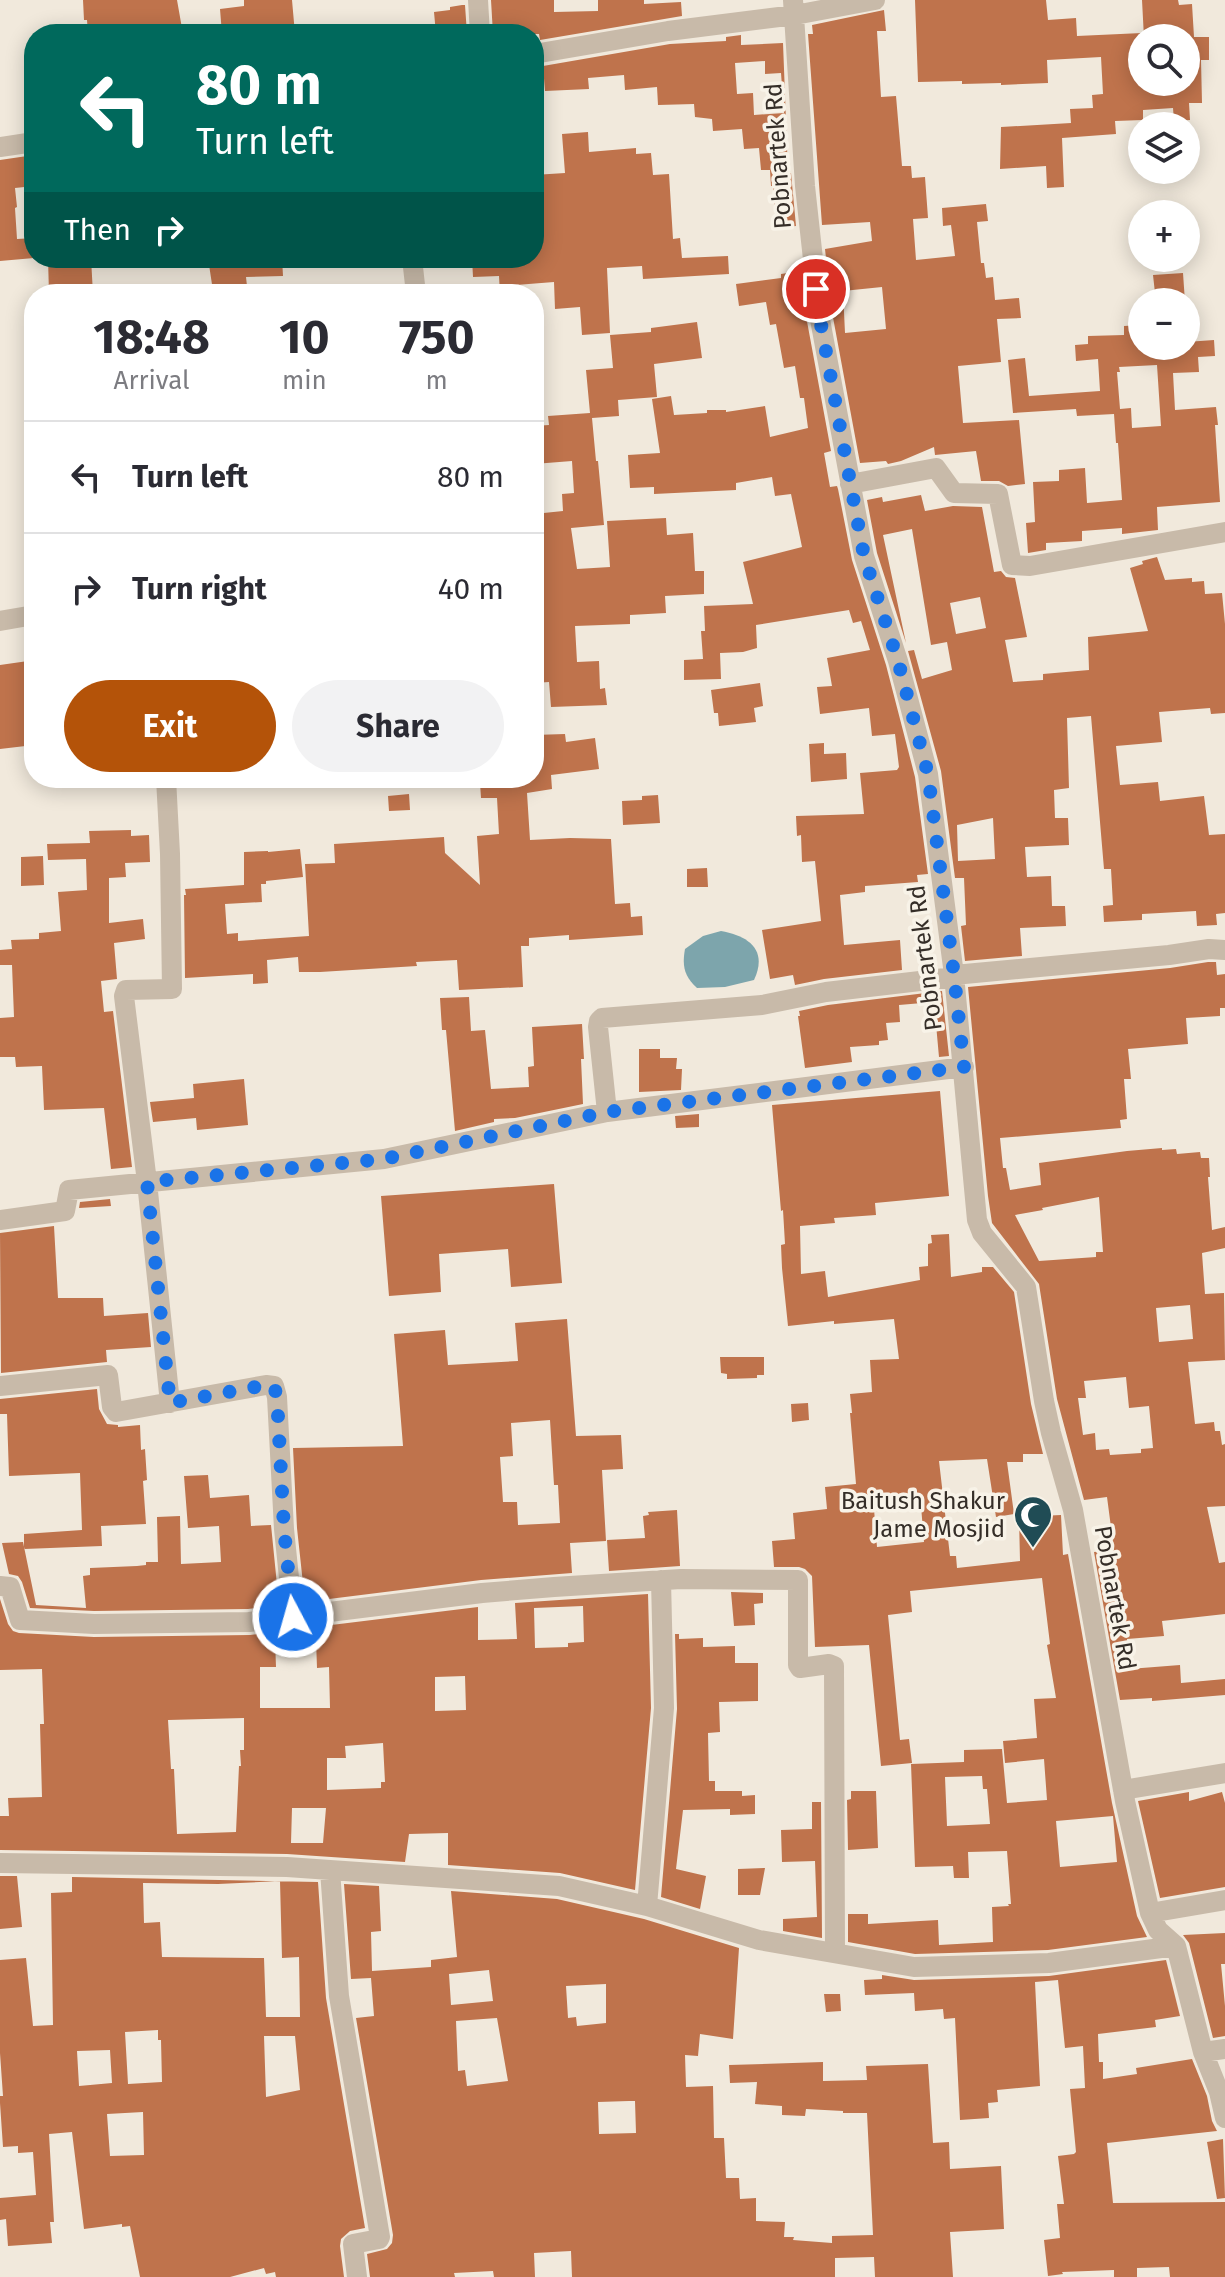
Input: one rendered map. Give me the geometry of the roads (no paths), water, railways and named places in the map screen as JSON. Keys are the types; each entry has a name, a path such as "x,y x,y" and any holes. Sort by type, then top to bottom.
{"street":[{"path":"478,0 479,24"},
{"path":"544,52 794,7 875,0"},
{"name":"Pobnartek Rd","path":"794,7 805,186 819,314 864,556 898,661 928,774 964,1067 977,1220 982,1233 1026,1287 1048,1422 1073,1510 1123,1790 1150,1913 1158,1930 1176,1946 1203,2052 1219,2092 1225,2118"},
{"path":"0,147 24,143"},
{"path":"850,484 936,468 954,493 998,494 1012,565 1030,566 1225,532"},
{"path":"0,621 24,617"},
{"path":"167,788 172,989 126,990 124,996 170,1403"},
{"path":"607,1112 598,1027 602,1018 762,1005 826,992 954,976 1209,949 1225,950"},
{"path":"0,1220 65,1211 69,1190 384,1159 607,1112 964,1067"},
{"path":"0,1386 108,1375 112,1407 116,1412 274,1386 293,1617"},
{"path":"647,1906 664,1708 661,1580"},
{"path":"0,1586 10,1587 20,1620 171,1624 249,1622 482,1593 661,1580 798,1580 798,1665 800,1668 834,1666 835,1953"},
{"path":"1123,1790 1225,1773"},
{"path":"0,1863 287,1867 559,1886 647,1906 759,1940 914,1967 1049,1963 1176,1946"},
{"path":"330,1870 339,1996 380,2237 353,2244 357,2277"},
{"path":"1150,1913 1225,1900"},
{"path":"1203,2052 1225,2049"}],"water":[{"path":"721,931 740,937 753,946 759,960 754,980 725,987 697,988 685,970 685,949 703,936"}],"place":[{"name":"Baitush Shakur Jame Mosjid","path":"1033,1549"}]}
